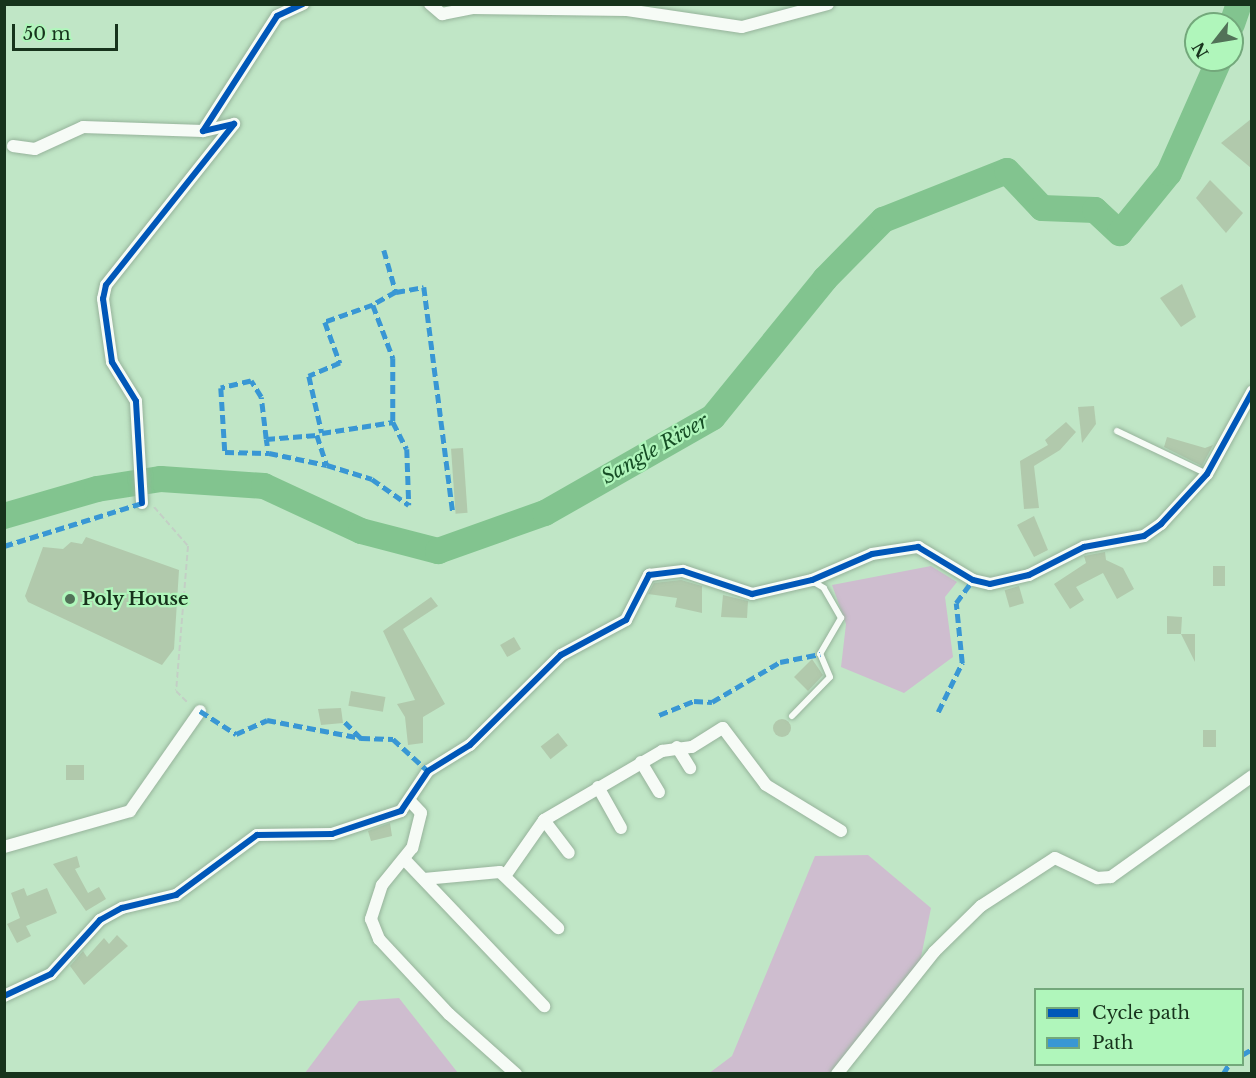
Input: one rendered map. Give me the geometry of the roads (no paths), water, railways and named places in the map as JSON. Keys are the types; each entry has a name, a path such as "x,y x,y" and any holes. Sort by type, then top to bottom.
{"street":[{"path":"202,131 277,16 303,4"},
{"path":"430,4 442,14 472,8 627,10 742,27 828,4"},
{"path":"13,146 35,149 83,127 202,131 234,124 106,285 103,299 112,362 136,401 143,497"},
{"path":"4,996 51,974 100,920 122,908 176,895 257,835 332,834 401,811 410,801 428,771 470,745 561,655 626,621 649,576 684,571 752,594 812,580 872,554 918,548 973,580 1008,581 1084,547 1144,536 1207,474 1251,392"},
{"path":"4,847 130,811 200,711"},
{"path":"505,876 544,820 641,762 677,747 692,747 723,728 766,785 841,831"},
{"path":"677,747 690,768"},
{"path":"641,762 659,792"},
{"path":"837,1074 934,952 981,906 1055,858 1097,878 1111,877 1251,776"},
{"path":"598,787 621,828"},
{"path":"410,801 421,813 405,860 375,901 371,919 379,939 449,1014 516,1074"},
{"path":"544,820 569,854"},
{"path":"405,860 544,1006"},
{"path":"424,879 436,874 505,876 558,928"}],"lane":[{"path":"1117,431 1207,474"},
{"path":"792,716 830,677 820,654 841,618 824,588 812,580"}],"waterway":[{"name":"Sangle River","path":"1236,12 1239,4"},
{"name":"Sangle River","path":"4,516 97,489 161,479 264,486 361,531 438,551 545,513 713,417 825,279 883,220 1007,171 1042,208 1095,210 1120,233 1169,173 1214,72"}],"place":[{"name":"Poly House","path":"70,599"}]}
